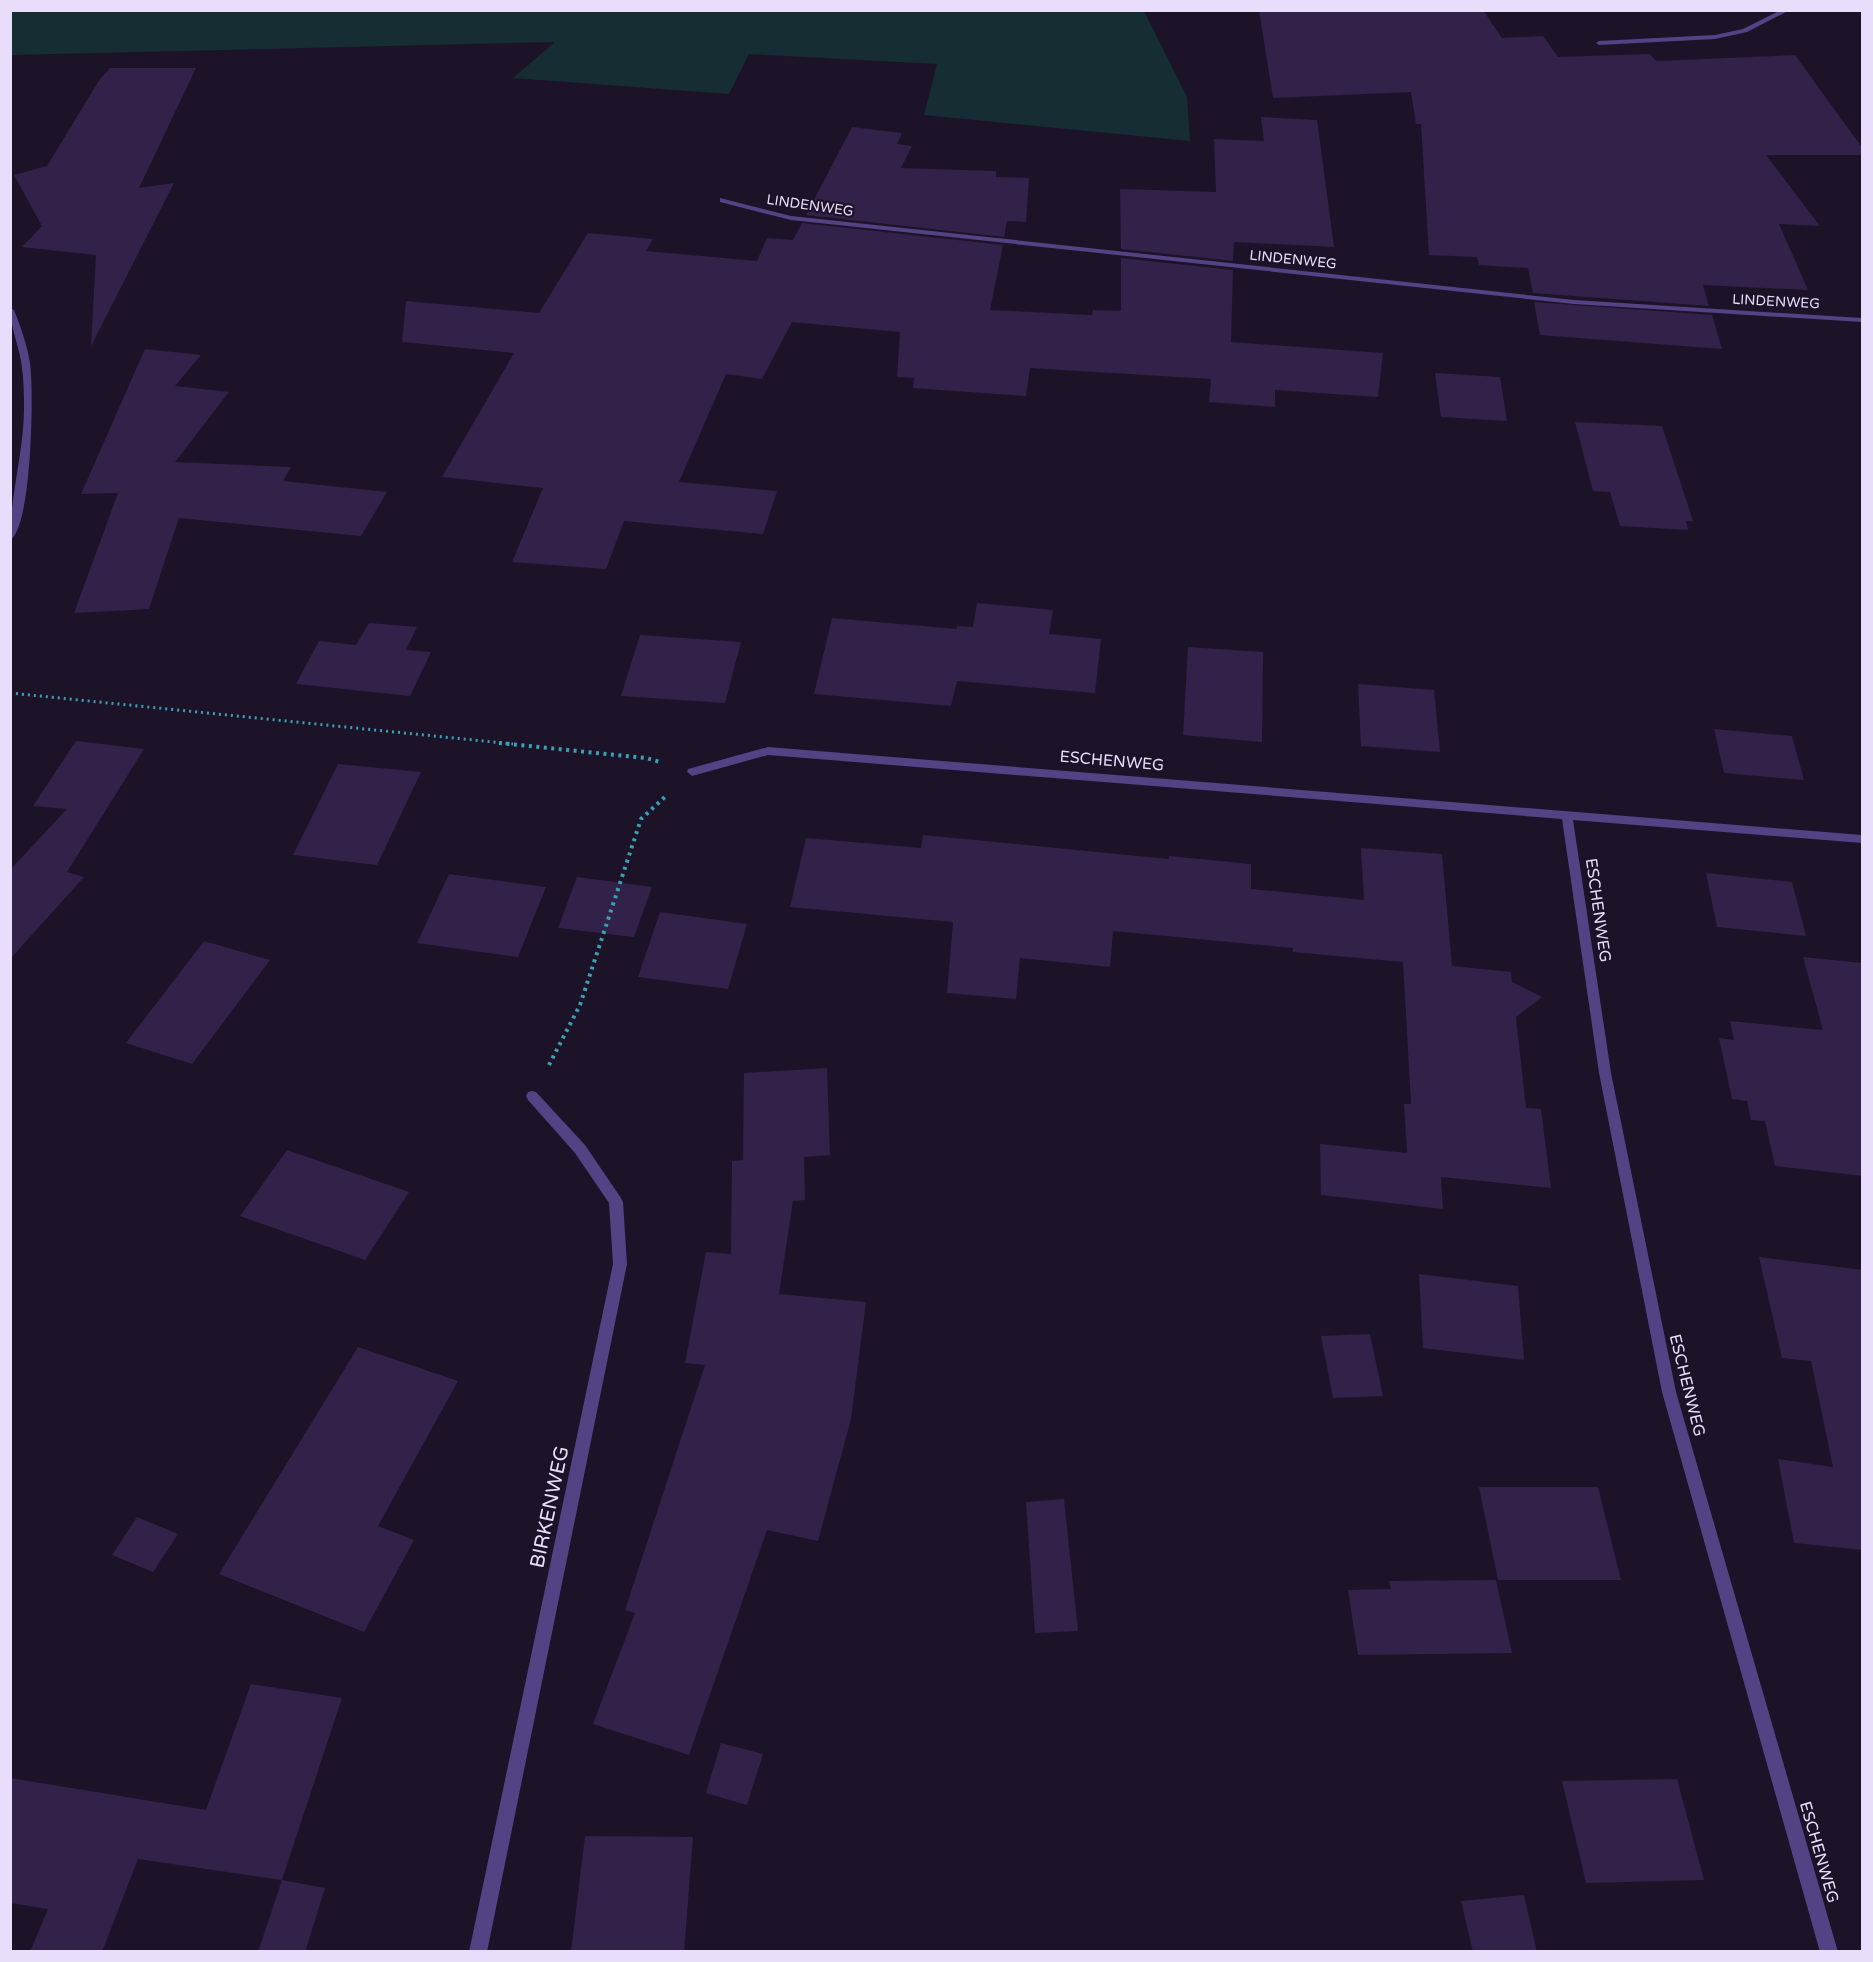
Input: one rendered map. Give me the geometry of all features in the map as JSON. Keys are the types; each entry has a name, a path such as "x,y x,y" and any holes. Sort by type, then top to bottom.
{"street":[{"path":"1599,43 1715,37 1745,32 1787,10"},
{"name":"LINDENWEG","path":"723,200 790,218 1550,300 1863,320"},
{"path":"10,310 21,335 30,396 17,519 10,537"},
{"name":"ESCHENWEG","path":"692,772 768,751 1863,839"},
{"name":"ESCHENWEG","path":"1567,815 1605,1073 1669,1392 1829,1952"},
{"name":"BIRKENWEG","path":"478,1952 620,1264 616,1202 580,1149 532,1096"}],"path":[{"path":"10,693 646,758 692,772"},
{"path":"532,1096 580,1005 641,819 692,772"}],"green space":[{"path":"10,11 1144,11 1187,97 1190,141 924,115 937,64 749,54 729,94 513,78 555,42 11,55"}],"building":[{"path":"1259,10 1483,10 1502,38 1543,36 1558,57 1650,54 1656,61 1795,55 1863,149 1863,155 1766,155 1820,226 1779,224 1808,290 1703,285 1709,306 1533,293 1528,268 1479,265 1477,257 1429,255 1421,124 1416,124 1411,92 1273,98"},
{"path":"110,68 196,68 139,188 174,183 91,346 96,255 22,247 42,226 14,175 47,166 100,79"},
{"path":"1261,117 1317,120 1334,247 1234,242 1233,261 1121,249 1120,189 1216,192 1214,139 1264,141"},
{"path":"852,127 902,133 897,144 912,146 901,168 996,171 996,177 1029,178 1026,222 1007,221 1004,237 806,215"},
{"path":"802,223 1003,245 990,310 1092,315 1093,310 1121,311 1121,258 1233,270 1231,342 1383,353 1378,397 1275,390 1275,407 1209,402 1211,379 1030,368 1026,396 913,388 914,378 897,377 900,332 792,322 762,379 726,374 679,482 777,491 763,534 624,521 606,569 512,562 543,488 442,477 514,353 402,342 406,301 539,313 588,233 653,239 646,251 757,261 767,238 793,240"},
{"path":"1534,302 1712,315 1722,349 1540,335"},
{"path":"145,349 201,355 175,386 229,392 175,462 291,467 283,481 387,492 361,536 179,518 149,609 74,613 118,493 81,494"},
{"path":"1435,373 1500,377 1507,421 1441,417"},
{"path":"1575,422 1662,426 1693,521 1686,521 1688,530 1620,526 1610,492 1593,491"},
{"path":"977,603 1053,610 1049,634 1101,639 1095,693 957,681 951,706 814,694 832,618 957,629 957,626 973,627"},
{"path":"369,623 417,627 406,650 431,652 410,696 296,684 319,641 356,645"},
{"path":"640,635 741,642 725,703 621,696"},
{"path":"1188,647 1263,652 1262,742 1183,735"},
{"path":"1358,684 1434,690 1440,752 1361,746"},
{"path":"1714,729 1792,736 1804,780 1724,773"},
{"path":"76,741 144,749 67,872 84,877 10,959 10,870 67,809 33,806"},
{"path":"338,764 421,772 377,865 293,855"},
{"path":"923,835 1169,859 1169,856 1251,864 1251,889 1364,900 1361,848 1442,854 1452,966 1511,972 1512,982 1542,997 1516,1017 1526,1108 1541,1109 1551,1188 1441,1177 1443,1209 1321,1195 1320,1144 1407,1153 1404,1104 1411,1104 1403,962 1293,952 1293,948 1113,931 1110,967 1020,958 1016,999 947,993 953,922 790,907 806,838 921,848"},
{"path":"1706,873 1792,882 1806,936 1717,927"},
{"path":"449,874 546,887 518,957 417,943"},
{"path":"577,877 652,887 634,937 558,928"},
{"path":"660,912 747,924 728,989 638,977"},
{"path":"204,941 270,960 192,1064 126,1043"},
{"path":"1803,957 1863,963 1863,1176 1775,1166 1765,1121 1751,1120 1747,1101 1732,1099 1719,1038 1734,1040 1730,1021 1823,1030"},
{"path":"827,1068 830,1155 804,1157 805,1200 793,1201 779,1294 866,1302 851,1419 818,1541 767,1530 689,1755 593,1724 635,1613 625,1610 705,1365 685,1363 706,1252 731,1254 732,1161 743,1160 744,1073"},
{"path":"287,1150 409,1192 365,1260 240,1216"},
{"path":"1759,1257 1863,1270 1863,1550 1794,1543 1778,1459 1833,1467 1811,1361 1782,1358"},
{"path":"1419,1274 1518,1286 1524,1360 1423,1348"},
{"path":"1370,1334 1383,1396 1333,1398 1321,1336"},
{"path":"358,1347 458,1381 378,1526 414,1540 364,1632 219,1574"},
{"path":"1479,1487 1598,1487 1621,1580 1498,1580"},
{"path":"1064,1499 1078,1631 1035,1633 1026,1502"},
{"path":"137,1517 178,1534 153,1572 112,1555"},
{"path":"1496,1580 1512,1653 1358,1655 1348,1590 1391,1589 1389,1581"},
{"path":"251,1684 342,1698 282,1880 138,1859 102,1952 30,1952 48,1909 10,1903 10,1778 206,1810"},
{"path":"721,1743 763,1754 747,1805 706,1793"},
{"path":"1677,1779 1704,1880 1586,1883 1562,1781"},
{"path":"585,1836 693,1837 684,1952 571,1952"},
{"path":"282,1880 325,1888 305,1952 258,1952"},
{"path":"1524,1895 1537,1952 1473,1952 1461,1901"}]}
